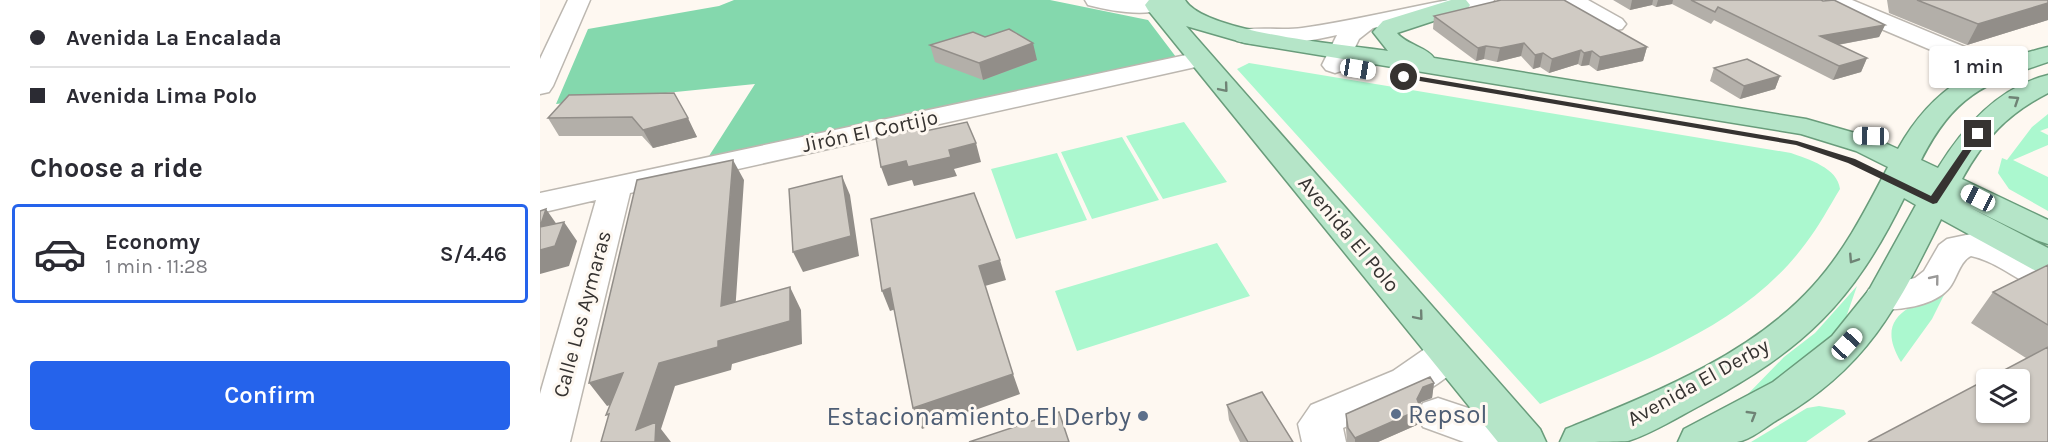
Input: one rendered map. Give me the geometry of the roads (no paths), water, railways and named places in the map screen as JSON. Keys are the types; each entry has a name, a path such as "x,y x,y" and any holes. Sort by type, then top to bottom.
{"main road":[{"path":"1459,5 1391,26 1385,32 1389,41 1404,52 1464,70"},
{"name":"Avenida El Polo","path":"1164,8 1225,48 1449,352 1524,442"},
{"path":"1164,8 1192,18 1225,48 1464,70 1744,115 1839,135 1887,135 1929,125"},
{"path":"1225,48 1296,51 1296,47 1289,44 1338,58 1772,137 1899,172"},
{"name":"Avenida El Derby","path":"1582,442 1684,394 1783,334 1816,306 1844,273 1868,235 1899,172 1950,97 1960,89 1999,70 2048,54"},
{"path":"1700,442 1748,418 1830,362 1863,327 1882,298 1939,191 1970,144 1997,113 2025,94 2048,83"},
{"path":"1839,135 1899,172 1939,191 2048,233"},
{"path":"1939,191 2048,262"}],"street":[{"path":"1096,0 1164,8"},
{"name":"Jirón El Cortijo","path":"1338,58 1349,35 1371,22 1411,6 1459,5 1483,0"},
{"path":"1572,0 1614,24"},
{"path":"1833,0 1999,70"},
{"path":"540,25 575,9"},
{"path":"540,86 575,9"},
{"name":"Jirón El Cortijo","path":"540,203 1225,48 1371,22"},
{"name":"Calle Los Aymaras","path":"548,442 616,186"},
{"path":"1882,298 1927,288 1937,281 1952,251 1959,246 1970,245 1996,252 2048,280"},
{"path":"1434,411 1449,352"},
{"path":"1324,442 1320,424 1326,417 1353,409 1434,411 1515,442"}],"place":[{"name":"Repsol","path":"1396,414"},
{"name":"Estacionamiento El Derby","path":"1143,416"}]}
